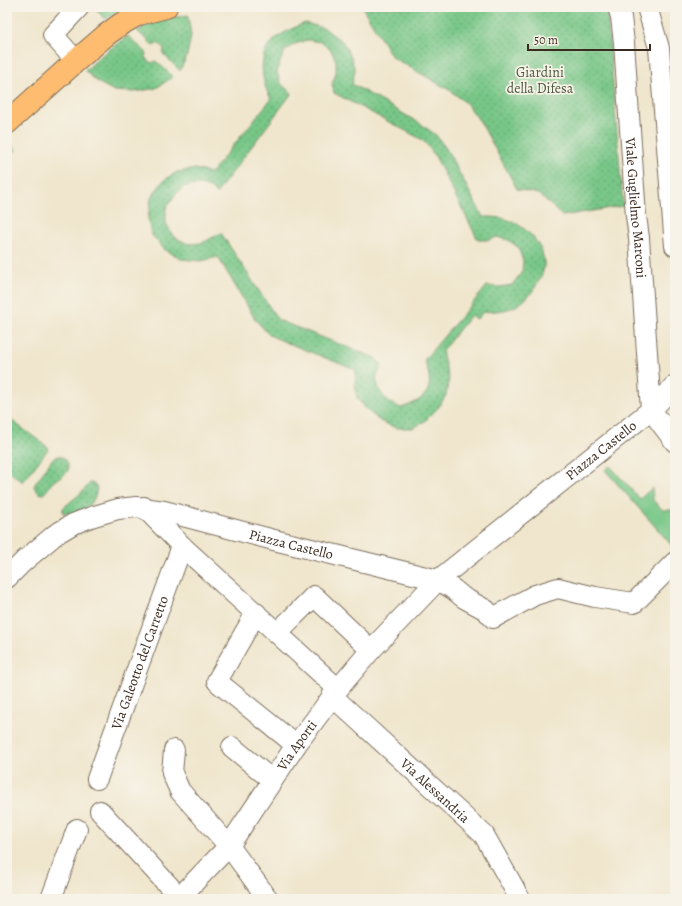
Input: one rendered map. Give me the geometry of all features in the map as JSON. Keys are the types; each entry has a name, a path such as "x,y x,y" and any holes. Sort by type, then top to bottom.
{"main road":[{"path":"7,123 76,61 121,24 139,14 166,7"}],"street":[{"path":"76,61 53,35 79,7"},
{"name":"Viale Guglielmo Marconi","path":"618,7 621,17 624,43 651,410"},
{"path":"647,7 659,48 675,246"},
{"name":"Piazza Castello","path":"371,650 438,580 651,410 675,385"},
{"path":"651,410 675,442"},
{"name":"Piazza Castello","path":"7,578 24,561 56,534 73,524 118,509 136,507 164,511 274,540 438,580 464,598 486,610 493,618 535,595 558,588 595,597 634,603 675,562"},
{"path":"144,508 182,546"},
{"name":"Via Alessandria","path":"182,546 277,633 335,693 484,835 519,899"},
{"name":"Via Galeotto del Carretto","path":"98,779 182,546"},
{"path":"277,633 314,596 371,650"},
{"path":"256,613 217,680 296,745"},
{"name":"Via Aporti","path":"180,899 228,846 296,745 335,693 371,650"},
{"path":"232,747 272,780"},
{"path":"174,750 172,773 180,791 228,846 268,899"},
{"path":"100,812 180,899"},
{"path":"51,899 77,829"}],"green space":[{"path":"92,7 126,7 106,19"},
{"name":"Giardini della Difesa","path":"362,7 605,7 607,11 623,206 562,216 538,194 517,189 481,123 467,104 451,91 392,57"},
{"path":"188,15 191,36 187,56 180,71 163,54 164,49 162,46 158,44 155,44 155,46 153,45 137,31 164,19"},
{"path":"305,23 324,28 343,42 351,57 355,70 352,84 421,124 436,135 447,150 483,217 502,218 519,225 529,233 537,243 543,255 544,264 541,276 533,290 525,299 516,306 508,309 483,312 477,319 471,315 442,351 449,380 446,395 438,408 425,421 413,428 396,428 380,421 367,410 357,398 355,384 356,370 269,335 255,319 218,257 201,261 181,259 164,249 151,234 148,218 151,198 163,181 177,172 195,169 211,173 271,99 264,82 262,70 263,59 266,51 277,37","holes":["307,40 321,42 331,50 336,61 336,73 332,84 334,93 421,139 436,158 478,240 489,240 497,237 508,240 518,247 523,261 522,272 512,285 500,287 487,286 424,360 429,378 427,391 418,401 401,408 388,402 379,390 376,378 382,365 375,358 278,320 221,233 202,243 188,244 173,236 166,223 166,208 174,196 185,186 200,185 210,188 216,194 292,93 282,85 277,73 285,51 295,44"]},
{"path":"128,36 146,52 147,54 145,57 148,61 152,63 156,61 173,77 156,88 135,92 114,91 99,83 85,71 102,55"},
{"path":"7,139 16,150 7,157"},
{"path":"7,417 49,448 23,482 7,470"},
{"path":"59,456 67,461 68,471 54,481 43,494 38,492 34,486 35,484 53,458"},
{"path":"610,466 640,499 652,488 653,500 663,510 672,510 675,513 675,549 605,470"},
{"path":"90,483 97,487 92,502 79,511 63,513 63,508 80,494"}]}
